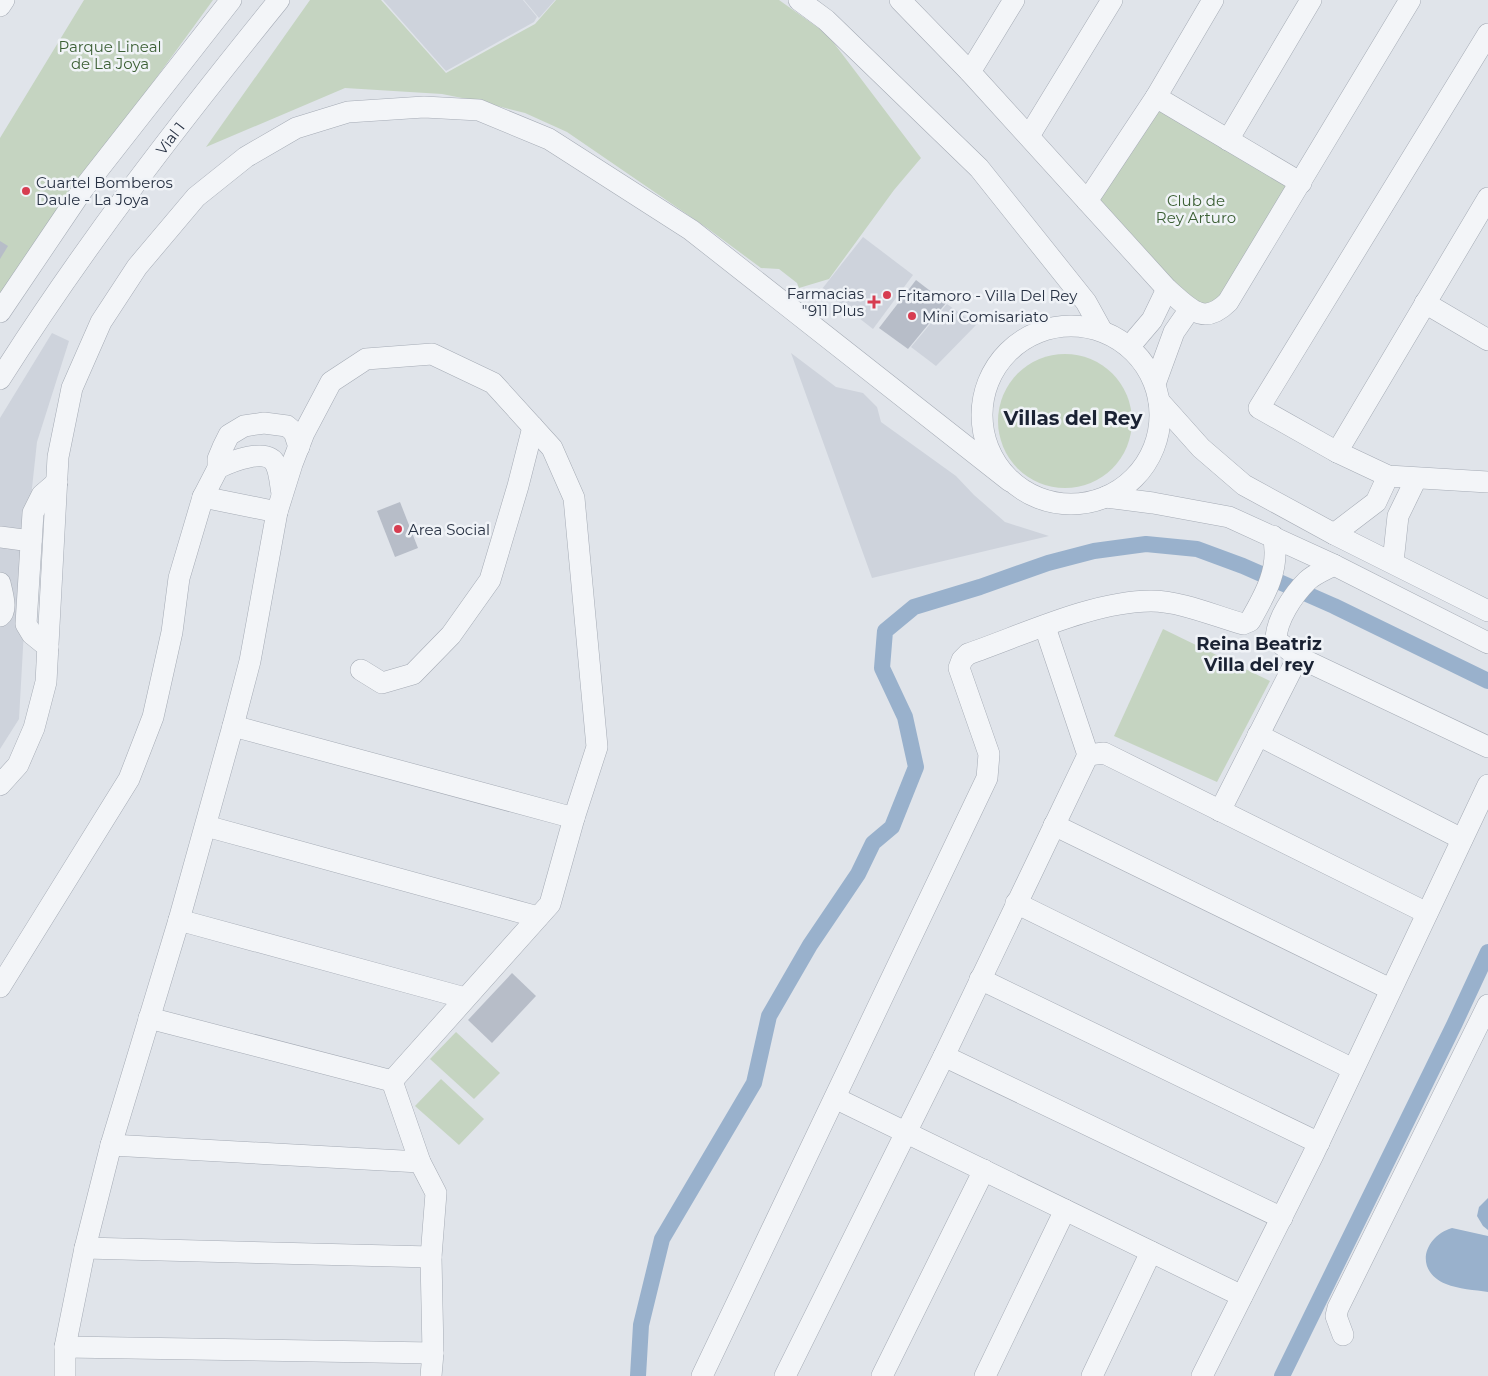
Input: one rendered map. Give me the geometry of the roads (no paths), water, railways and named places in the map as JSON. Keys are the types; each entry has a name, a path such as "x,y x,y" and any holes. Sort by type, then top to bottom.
{"street":[{"path":"0,5 4,0"},
{"path":"0,312 83,189 231,0"},
{"name":"Vial 1","path":"0,379 48,303 118,205 279,0"},
{"path":"799,0 826,20 979,168 1086,302 1102,331"},
{"path":"970,72 1014,0"},
{"path":"1029,136 1112,0"},
{"path":"1087,201 1156,97 1213,0"},
{"path":"1228,140 1311,0"},
{"path":"910,3 1167,289 1190,309 1206,316 1217,313 1228,302 1410,0"},
{"path":"1488,34 1260,408 1337,452 1388,476 1416,480 1488,482"},
{"path":"1156,97 1301,183"},
{"path":"0,786 18,765 34,728 46,682 58,457 72,388 100,322 137,267 196,197 246,157 296,128 348,112 424,107 479,110 548,139 691,230 1010,481 1031,496 1055,503 1081,504 1106,497 1130,481 1149,458 1159,430 1157,392 1174,332 1190,309"},
{"path":"1337,452 1488,198"},
{"path":"1129,347 1152,320 1167,289"},
{"path":"1425,303 1488,340"},
{"path":"1010,481 992,456 982,427 984,397 995,369 1015,346 1042,331 1072,326 1102,331 1129,347 1144,364 1157,392 1200,448 1244,484 1334,534 1488,611"},
{"path":"66,1376 65,1347 85,1248 112,1145 179,920 233,726 250,661 280,503 299,447 332,382 366,359 432,354 493,383 552,448 574,498 597,747 574,818 550,904 392,1081"},
{"path":"0,987 129,779 152,717 172,632 179,578 203,497 218,468 218,459 229,436 244,426 264,423 287,426 294,432 299,447"},
{"path":"361,670 382,683 413,674 451,635 490,580 518,486 533,427"},
{"path":"218,468 241,458 270,459 276,464 280,503"},
{"path":"1334,534 1376,502 1388,476"},
{"path":"1393,562 1398,516 1416,480"},
{"path":"48,646 32,634 26,624 33,512 36,502 57,482"},
{"path":"203,497 280,503"},
{"path":"1106,497 1153,503 1228,517 1334,564 1488,643"},
{"path":"702,1376 987,778 989,754 959,668 962,660 968,654 1103,606 1152,601 1200,611 1243,624 1250,622 1272,576 1276,559 1273,536"},
{"path":"0,537 31,541"},
{"path":"1334,564 1308,580 1282,617 1276,640 1298,657 1488,747"},
{"path":"0,583 4,613 0,616"},
{"path":"785,1376 905,1131 944,1056 1016,902 1088,755 1045,627"},
{"path":"1220,811 1298,657"},
{"path":"233,726 574,818"},
{"path":"1258,735 1462,839"},
{"path":"1088,755 1104,753 1427,913"},
{"path":"1202,1376 1319,1143 1488,785"},
{"path":"1054,825 1390,990"},
{"path":"206,826 538,917"},
{"path":"1016,902 1353,1069"},
{"path":"179,920 465,998"},
{"path":"980,979 1319,1143"},
{"path":"1343,1335 1336,1316 1338,1308 1488,1005"},
{"path":"149,1018 392,1081"},
{"path":"944,1056 1282,1218"},
{"path":"392,1081 420,1162 436,1192 431,1258 434,1353 431,1376"},
{"path":"835,1098 1242,1296"},
{"path":"112,1145 420,1162"},
{"path":"882,1376 984,1170"},
{"path":"985,1376 1065,1210"},
{"path":"85,1248 431,1258"},
{"path":"1092,1376 1151,1252"},
{"path":"65,1347 434,1353"}],"water":[{"path":"1488,1198 1488,1230 1477,1216 1479,1207"},
{"path":"1452,1228 1488,1236 1488,1292 1451,1286 1436,1278 1429,1271 1426,1263 1426,1254 1429,1246 1442,1232"}],"waterway":[{"path":"638,1376 641,1325 662,1239 754,1083 769,1016 810,945 858,874 873,843 892,827 916,767 905,717 882,668 885,631 914,607 980,587 1048,563 1094,551 1146,544 1197,549 1243,566 1334,606 1488,681"},
{"path":"1282,1376 1488,952"}],"place":[{"name":"Cuartel Bomberos Daule - La Joya","path":"26,191"},
{"name":"Fritamoro - Villa Del Rey","path":"887,295"},
{"name":"Farmacias \"911 Plus","path":"874,302"},
{"name":"Mini Comisariato","path":"912,316"},
{"name":"Area Social","path":"398,529"}],"district":[{"name":"Villas del Rey","path":"1073,418"},
{"name":"Reina Beatriz Villa del rey","path":"1259,654"}],"park label":[{"name":"Parque Lineal de La Joya","path":"110,54"},
{"name":"Club de Rey Arturo","path":"1196,208"}]}
